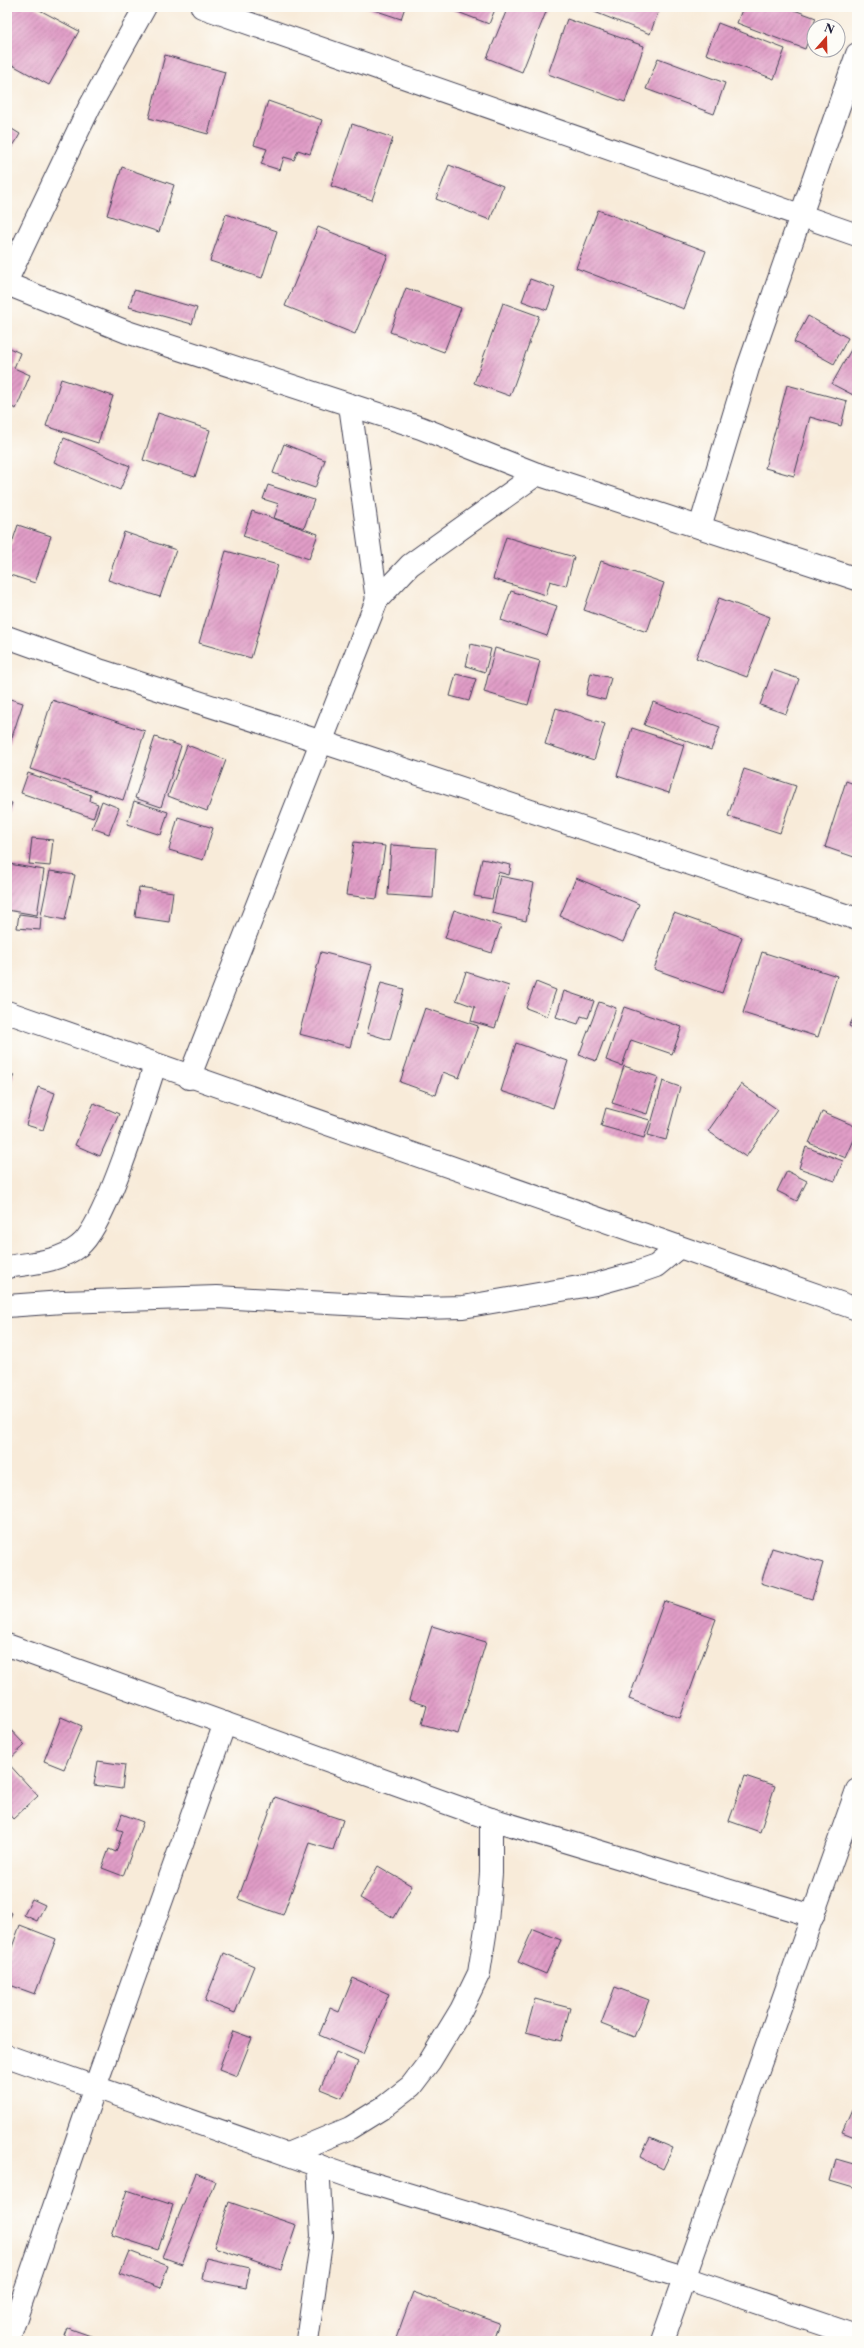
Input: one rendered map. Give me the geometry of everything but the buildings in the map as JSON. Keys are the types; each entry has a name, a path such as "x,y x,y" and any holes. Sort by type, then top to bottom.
{"street":[{"path":"7,280 89,108 145,7"},
{"path":"202,7 857,235"},
{"path":"700,527 748,368 857,54"},
{"path":"7,284 127,332 421,428 537,474 857,579"},
{"path":"350,405 377,600"},
{"path":"189,1078 377,600 410,565 537,474"},
{"path":"7,638 102,671 322,742 857,920"},
{"path":"7,1012 189,1078 857,1310"},
{"path":"7,1267 57,1259 79,1247 91,1234 112,1186 155,1065"},
{"path":"7,1306 63,1302 217,1297 419,1308 463,1307 596,1284 656,1266 678,1248"},
{"path":"7,1645 491,1819 813,1916"},
{"path":"8,2341 95,2087 225,1723"},
{"path":"662,2341 857,1790"},
{"path":"287,2154 350,2128 384,2107 411,2086 430,2061 461,2010 478,1974 487,1922 492,1873 491,1819"},
{"path":"7,2056 383,2187 685,2278 857,2336"},
{"path":"307,2341 322,2236 318,2165"}]}
